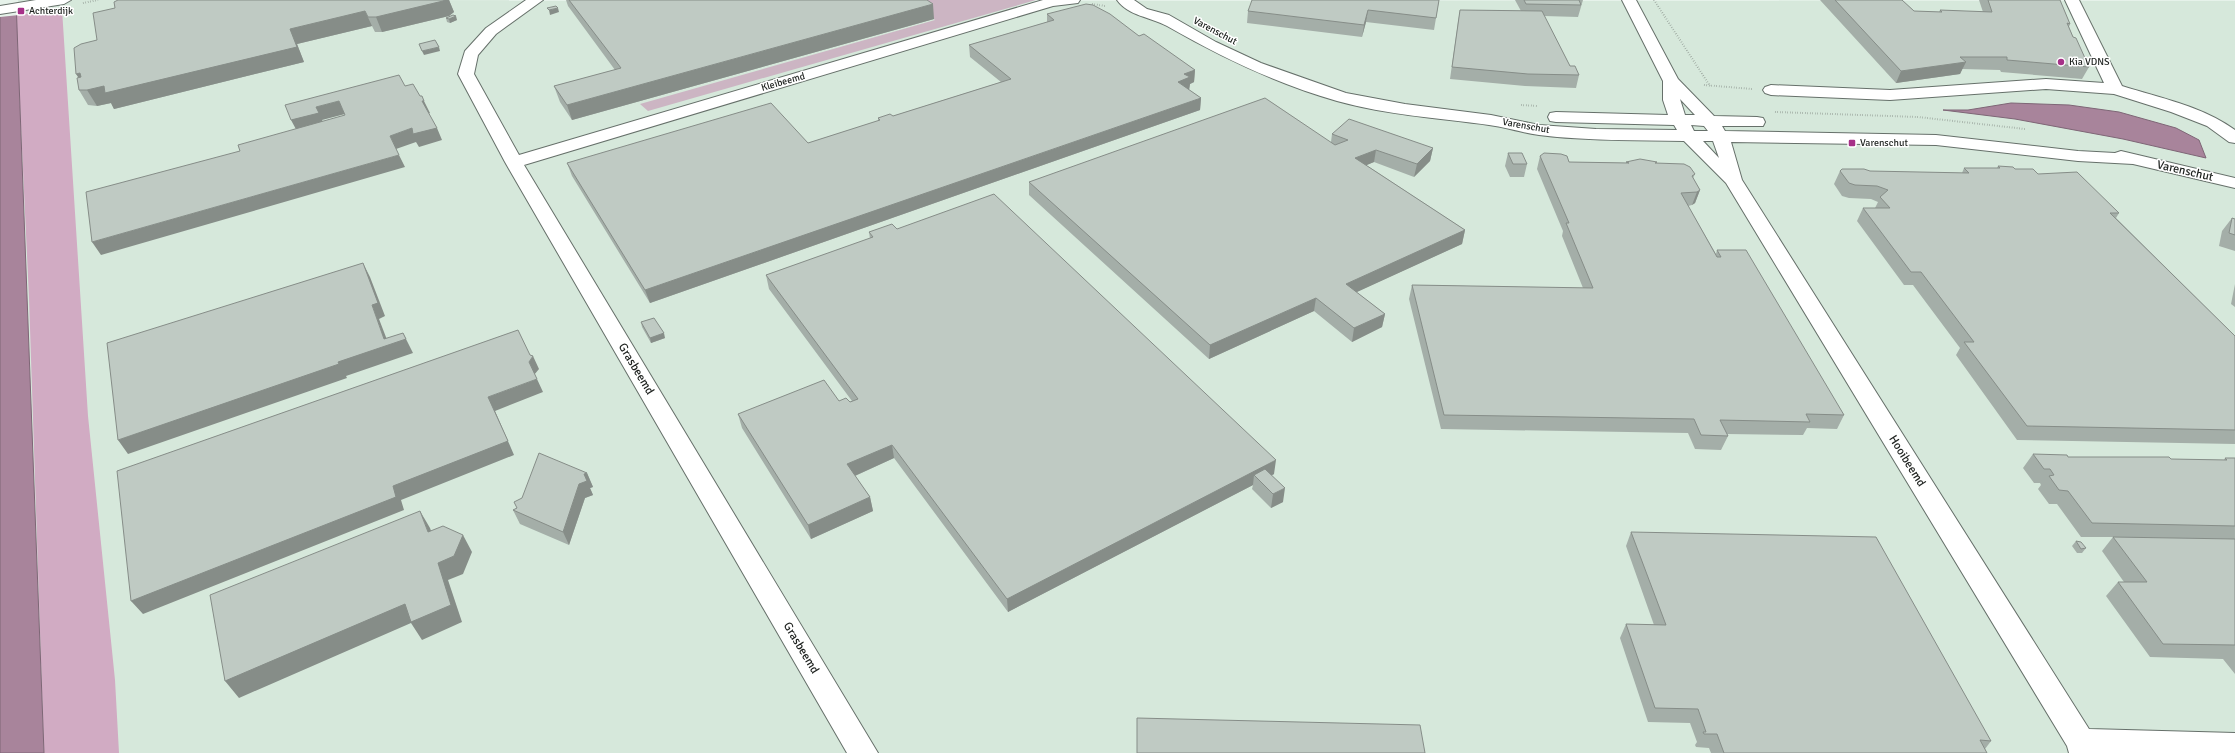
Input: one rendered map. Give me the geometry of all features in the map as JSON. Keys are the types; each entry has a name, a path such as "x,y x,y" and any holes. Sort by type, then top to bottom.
{"street":[{"path":"0,2 16,4 64,0"},
{"name":"Grasbeemd","path":"536,0 491,31 470,54 466,74 514,162 863,753"},
{"name":"Kleibeemd","path":"514,162 1054,1 1073,0"},
{"name":"Varenschut","path":"1124,0 1142,12 1164,18 1232,56 1312,87 1375,104 1491,120 1539,130 1596,134 1936,140 2000,146 2078,156 2136,159"},
{"name":"Varenschut","path":"1146,0 1156,7 1164,18"},
{"path":"1629,0 1671,81 1709,120"},
{"path":"2072,0 2115,89"},
{"path":"0,10 16,4"},
{"path":"1671,81 1672,104 1680,120"},
{"path":"1771,90 1890,95 2046,84 2115,89 2177,108 2213,122 2235,138"},
{"name":"Varenschut","path":"1491,120 1538,116 1709,120 1910,127 1978,132 2080,145 2235,183"},
{"name":"Hooibeemd","path":"1680,120 1704,155 1733,180 2083,747"},
{"name":"Hooibeemd","path":"1709,120 1720,136 1728,155 1733,180"},
{"path":"2083,747 2235,746"}],"path":[{"path":"1654,0 1710,86"},
{"path":"1671,81 1710,86 1771,90"},
{"name":"Varenschut","path":"1520,105 1543,106"}],"shaded area":[{"path":"0,0 2235,1 2235,753 0,753"},
{"path":"0,0 16,0 44,753 0,753"},
{"path":"911,0 1036,0 648,111 640,104 935,20"},
{"path":"62,9 88,416 115,680 119,753 44,753 29,298 16,20 17,15"},
{"path":"2011,103 2069,105 2119,112 2176,128 2199,140 2206,158 2123,139 2015,119 1943,110 1968,110"}],"pier":[{"path":"0,0 18,0 19,15 0,17"}],"building":[{"path":"118,0 445,0 376,17 368,17 365,11 290,29 297,47 105,93 104,86 87,90 79,90 77,78 81,77 80,73 76,74 74,48 81,44 97,40 93,13 115,8 114,2"},
{"path":"569,0 927,0 933,4 567,105 554,86 621,68"},
{"path":"1252,0 1439,0 1436,18 1368,10 1364,25 1248,11"},
{"path":"1524,0 1579,0 1581,5 1526,4"},
{"path":"1835,0 1902,0 1914,11 1942,12 1940,10 1992,12 1988,0 2060,0 2070,24 2067,23 2073,37 2076,38 2089,67 2007,60 2007,57 1960,57 1966,62 1901,71"},
{"path":"1086,4 1093,5 1110,14 1139,36 1144,34 1195,70 1184,74 1190,77 1178,82 1201,98 645,290 567,163 771,103 808,143 880,120 878,118 890,114 893,116 1011,79 969,45 1054,20 1047,14"},
{"path":"556,6 558,8 549,10 547,8"},
{"path":"1460,10 1542,11 1570,66 1575,66 1579,75 1528,74 1452,67"},
{"path":"453,15 456,16 449,19 446,18"},
{"path":"435,40 439,47 422,51 419,44"},
{"path":"399,75 405,86 413,84 420,96 422,96 424,101 422,101 437,128 413,134 412,128 390,136 399,155 92,242 86,192 240,151 238,145 345,115 339,101 316,107 319,113 291,120 285,105"},
{"path":"1265,98 1335,145 1348,140 1332,134 1349,119 1433,148 1417,164 1376,150 1355,158 1465,230 1346,284 1385,314 1354,328 1316,298 1210,345 1029,182"},
{"path":"1508,153 1522,153 1527,164 1513,164"},
{"path":"1544,153 1561,154 1567,156 1569,162 1629,163 1626,162 1640,159 1657,162 1655,163 1684,164 1690,167 1695,174 1692,176 1700,190 1697,192 1681,193 1717,257 1721,257 1717,250 1746,250 1844,415 1806,414 1810,422 1720,420 1728,436 1701,435 1694,419 1444,415 1412,285 1593,288 1566,223 1569,223 1540,156"},
{"path":"1998,166 2013,167 2015,169 2033,169 2038,174 2077,172 2119,213 2110,213 2235,336 2235,430 2027,426 1964,342 1974,342 1921,272 1911,272 1863,208 1890,208 1880,197 1888,190 1877,186 1855,185 1849,183 1840,171 1842,169 1864,169 1870,171 1969,173 1964,168 2000,168"},
{"path":"994,194 1276,460 1007,599 892,445 847,464 870,497 808,525 738,414 824,380 839,401 846,398 850,402 858,399 766,275 873,237 869,232 892,224 897,229"},
{"path":"2232,218 2235,219 2235,235 2229,233"},
{"path":"363,263 378,303 372,305 384,339 403,333 406,339 338,362 339,364 118,440 107,343"},
{"path":"654,318 664,333 650,338 641,322"},
{"path":"518,330 530,355 533,356 529,362 537,379 488,397 508,441 393,486 396,497 131,601 117,471"},
{"path":"539,453 587,473 584,474 587,481 579,484 563,532 513,510 517,508 514,502 522,498"},
{"path":"2033,454 2067,455 2068,457 2169,457 2171,459 2227,460 2225,458 2235,458 2235,526 2092,523 2068,491 2059,490 2049,476 2054,475 2050,469 2044,469"},
{"path":"1265,469 1285,488 1273,494 1254,475"},
{"path":"420,511 428,532 443,526 463,535 454,556 438,563 451,605 411,622 405,604 225,681 210,595"},
{"path":"1631,532 1876,537 1991,741 1980,740 1987,753 1724,753 1717,734 1704,734 1703,732 1706,732 1698,709 1655,708 1626,624 1666,625"},
{"path":"2113,537 2235,539 2235,645 2163,644 2118,582 2147,582"},
{"path":"2076,541 2081,542 2086,548 2081,549"},
{"path":"1137,718 1420,725 1425,753 1137,753"}],"place":[{"name":"Achterdijk","path":"21,11"},
{"name":"Kia VDNS","path":"2061,62"},
{"name":"Varenschut","path":"1852,143"}]}
